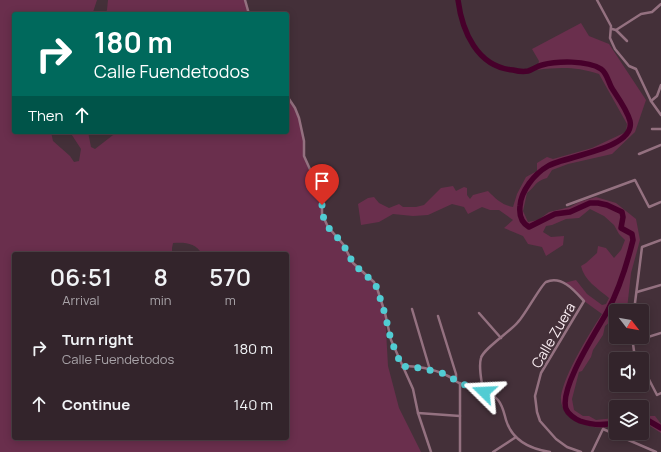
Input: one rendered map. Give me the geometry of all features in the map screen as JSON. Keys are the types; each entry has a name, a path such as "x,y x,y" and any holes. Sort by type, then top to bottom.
{"street":[{"path":"245,0 249,12"},
{"path":"597,0 611,26 612,29 610,38 612,44 630,66 636,69 651,101 661,115"},
{"path":"616,30 641,14 652,12 661,4"},
{"path":"612,29 616,30 627,41"},
{"path":"651,101 657,96 661,85"},
{"path":"289,99 299,118 304,141 304,156 322,196 322,214 333,234 343,244 353,263 374,282 385,314 391,340 413,390 418,413 431,452"},
{"path":"652,129 661,128"},
{"path":"639,154 661,145"},
{"path":"566,205 636,180 649,207 661,202"},
{"path":"635,304 642,247 661,240"},
{"name":"Calle Zuera","path":"501,338 518,323 541,286 547,282 564,283 573,289 584,302 541,373 535,396 540,422 566,447 581,452"},
{"path":"637,292 661,285"},
{"path":"412,309 430,370"},
{"path":"479,313 501,338 481,356 480,365 484,392"},
{"path":"438,316 456,374 456,381"},
{"path":"649,337 661,333"},
{"path":"402,367 409,366 445,374 460,383 494,396 500,403 509,426 516,437 535,449 550,452"},
{"path":"649,380 657,395 661,393"},
{"path":"460,383 460,452"},
{"path":"418,413 460,416"},
{"path":"592,452 603,429 656,452"},
{"path":"493,452 516,437"}],"shaded area":[{"path":"0,0 97,0 93,12 12,12 12,134 51,134 53,141 70,156 74,162 79,161 81,149 71,134 88,134 91,147 95,149 114,134 289,134 289,99 299,118 304,141 304,156 322,196 322,214 328,227 343,244 353,263 374,282 385,313 388,366 399,408 421,452 0,452"},
{"path":"108,0 245,0 248,12 106,12"},
{"path":"581,23 589,36 609,44 646,100 635,132 612,154 568,164 552,170 547,178 538,182 527,193 523,211 528,222 538,220 549,212 570,207 579,202 596,197 616,203 636,219 640,240 631,273 628,304 609,304 609,323 605,326 603,335 593,350 591,357 582,371 579,372 572,399 574,410 583,416 589,416 596,420 609,419 609,426 601,428 578,422 571,418 563,408 561,396 572,365 602,314 584,301 573,289 564,283 576,280 587,294 602,305 606,304 609,298 588,280 581,266 597,253 598,246 606,248 614,258 621,250 625,240 619,234 614,225 604,216 590,209 579,218 566,219 546,226 543,232 551,237 564,236 563,245 546,256 542,247 528,244 523,236 504,228 513,220 499,210 490,210 482,207 468,214 464,207 452,204 428,215 413,216 393,214 379,222 361,225 358,204 368,198 374,197 379,203 389,208 399,204 403,207 416,207 424,205 441,188 453,186 456,191 464,187 467,188 467,195 470,199 473,195 488,191 502,203 513,207 517,194 526,177 537,171 537,163 547,157 553,159 592,148 626,132 627,124 599,74 568,68 537,70 539,61 532,49"},
{"path":"649,416 655,416 661,424 661,433 649,425"}],"waterway":[{"path":"458,0 463,24 468,35 481,55 490,62 500,67 516,71 528,71 538,66 556,63 572,62 595,66 605,73 611,87 629,117 629,131 622,138 611,145 557,162 543,169 529,183 521,200 520,209 523,221 529,227 555,214 570,212 590,203 607,205 622,212 623,217 621,228 632,234 633,240 619,286 607,312 573,374 565,400 567,411 576,419 589,423 609,424"},
{"path":"649,421 661,428"}],"route":[{"path":"322,205 322,214 328,227 343,244 353,263 374,282 377,288 391,340 402,367 410,366 445,374 460,383 484,392"}]}
